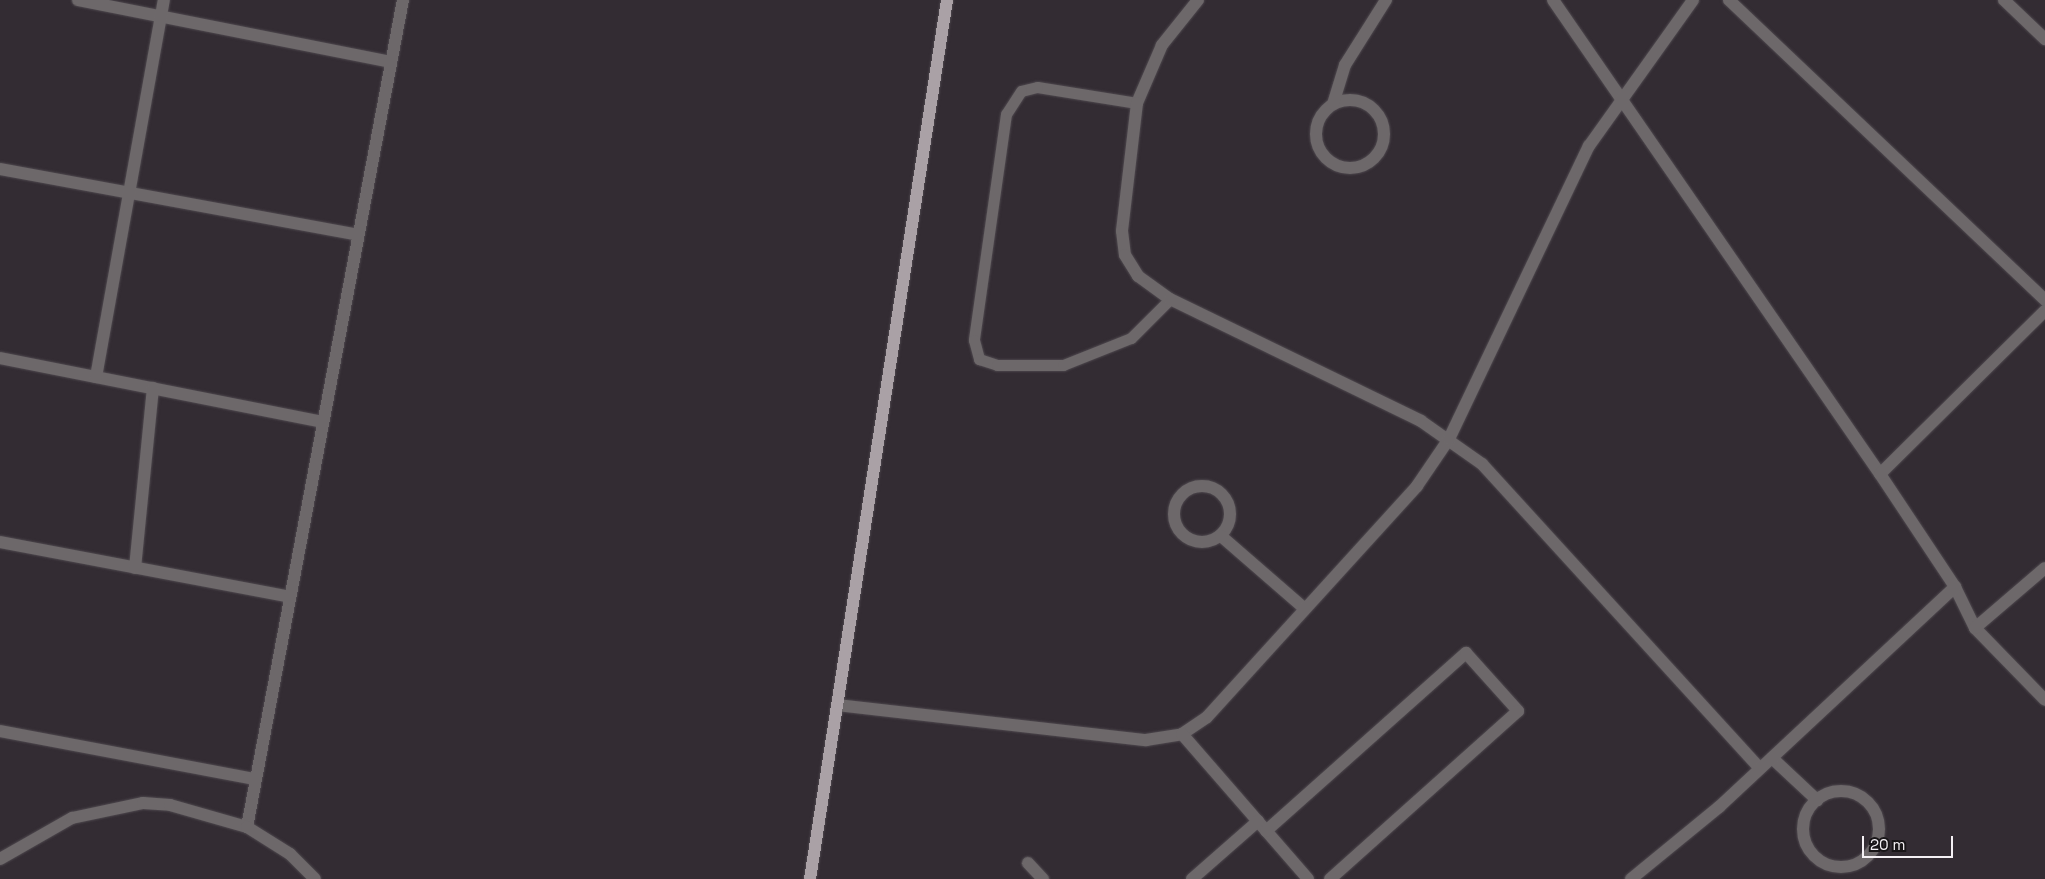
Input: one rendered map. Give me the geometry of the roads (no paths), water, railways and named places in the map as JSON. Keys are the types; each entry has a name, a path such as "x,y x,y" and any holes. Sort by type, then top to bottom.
{"main road":[{"path":"810,879 947,0"}],"street":[{"path":"78,0 391,62"},
{"path":"96,377 164,0"},
{"path":"247,827 403,0"},
{"path":"1198,0 1162,45 1137,103 1122,231 1126,255 1138,276 1170,299 1449,439 1510,493 1760,768"},
{"path":"1333,104 1363,103 1383,124 1378,154 1367,164 1337,166 1317,144 1316,128 1322,114 1333,104 1345,65 1386,0"},
{"path":"1553,0 1880,474 1954,587 1975,628 2045,700"},
{"path":"837,705 1146,740 1182,734 1207,717 1417,486 1449,439 1589,146 1621,97 1692,0"},
{"path":"1729,0 2045,300"},
{"path":"2004,0 2045,39"},
{"path":"0,169 358,235"},
{"path":"1880,474 2045,311"},
{"path":"0,358 323,422"},
{"path":"135,568 153,388"},
{"path":"1203,484 1224,494 1231,515 1222,536 1200,544 1179,534 1172,512 1182,492 1203,484"},
{"path":"1222,536 1305,609"},
{"path":"0,542 290,596"},
{"path":"1975,628 2045,568"},
{"path":"1631,879 1772,758 1954,587"},
{"path":"1266,831 1466,654 1518,711 1330,879"},
{"path":"0,731 255,779"},
{"path":"1182,734 1308,879"},
{"path":"1772,758 1817,800"},
{"path":"1845,791 1866,799 1878,817 1878,832 1867,858 1847,867 1825,864 1808,851 1802,830 1808,809 1817,800 1824,794 1845,791"},
{"path":"0,859 72,818 116,805 170,805 247,827 290,854 316,879"},
{"path":"1192,879 1258,821"},
{"path":"1028,863 1043,879"}],"lane":[{"path":"1137,103 1037,88 1021,92 1006,114 974,340 979,359 997,365 1063,365 1131,338 1170,299"}]}
